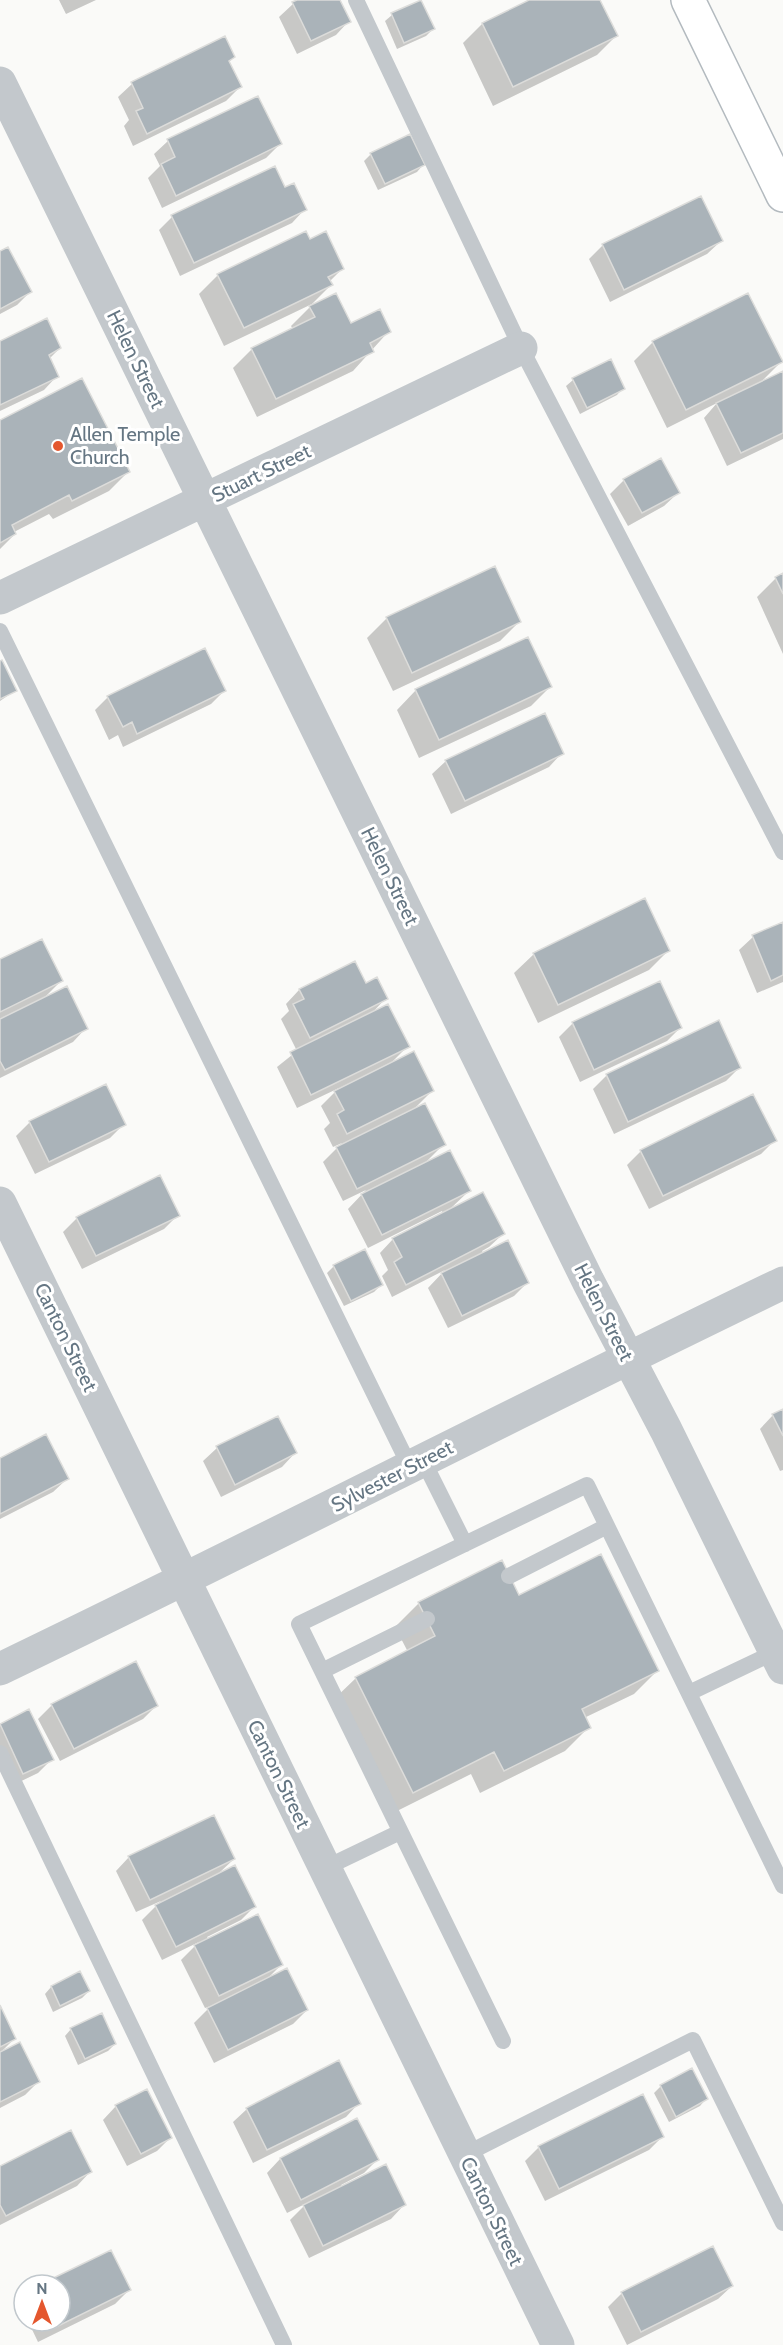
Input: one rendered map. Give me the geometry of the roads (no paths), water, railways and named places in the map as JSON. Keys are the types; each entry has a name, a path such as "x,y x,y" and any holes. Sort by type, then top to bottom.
{"main road":[{"path":"688,0 783,195"}],"street":[{"name":"Helen Street","path":"0,83 779,1660"},
{"name":"Stuart Street","path":"0,598 521,348"},
{"name":"Canton Street","path":"0,1203 558,2345"},
{"name":"Sylvester Street","path":"0,1669 185,1580 783,1283"}],"lane":[{"path":"356,0 521,348 783,852"},
{"path":"0,631 416,1464 465,1544"},
{"path":"503,2041 299,1624 587,1485 783,1886"},
{"path":"509,1576 607,1526"},
{"path":"322,1671 427,1619"},
{"path":"689,1693 779,1660"},
{"path":"0,1753 284,2345"},
{"path":"325,1868 400,1832"},
{"path":"464,2155 693,2040 783,2223"}],"place":[{"name":"Allen Temple Church","path":"58,446"}]}
